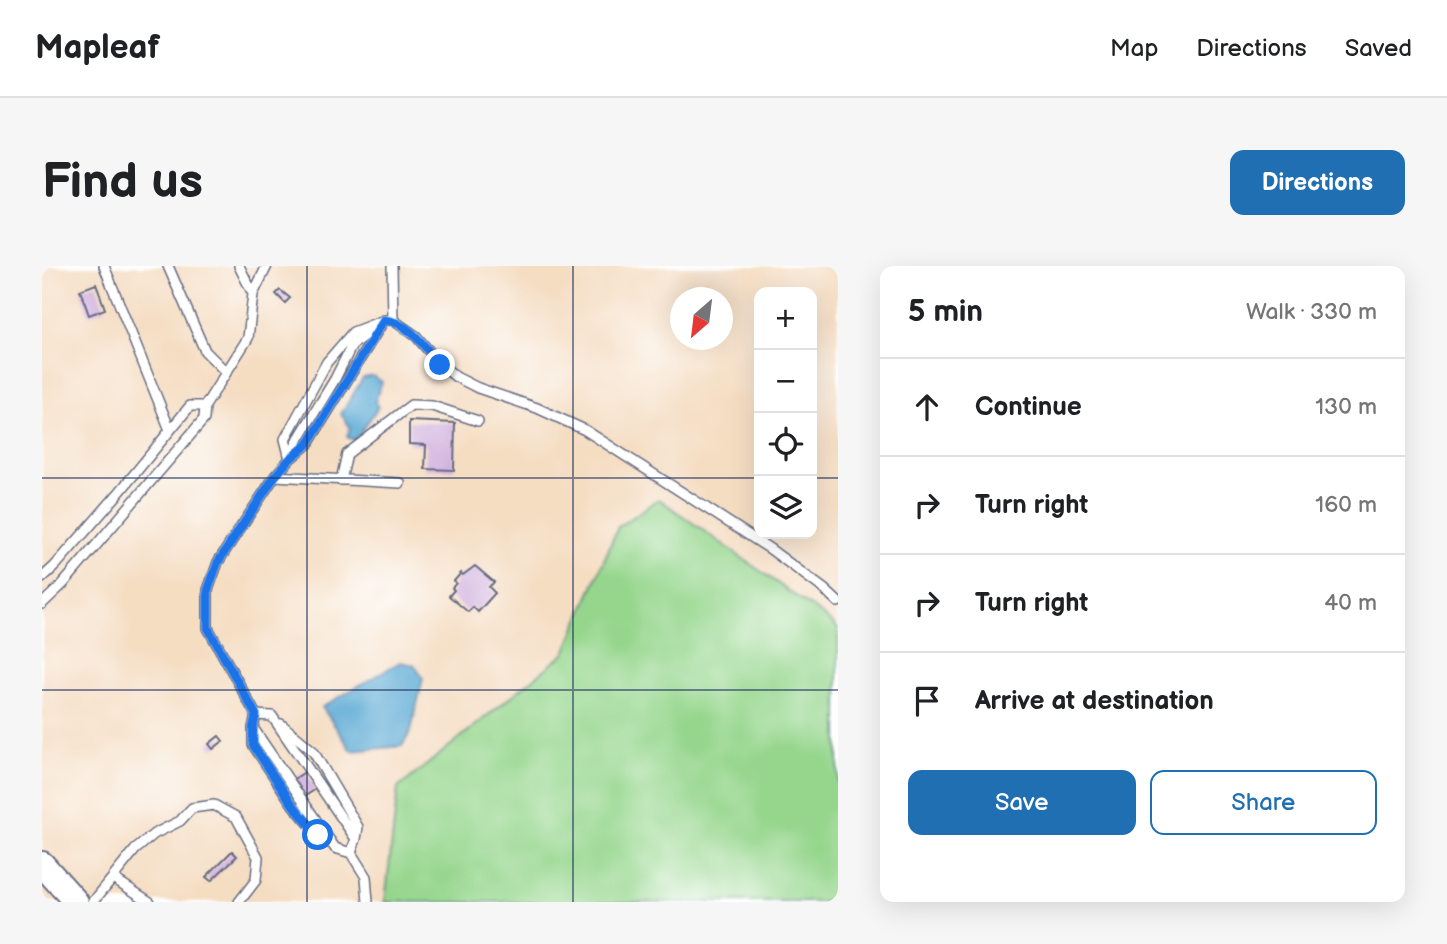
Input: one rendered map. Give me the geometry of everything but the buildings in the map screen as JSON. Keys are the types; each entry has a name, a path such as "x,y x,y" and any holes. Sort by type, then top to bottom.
{"main road":[{"path":"42,864 76,902"}],"lane":[{"path":"104,266 170,430"},
{"path":"168,266 205,351 226,372"},
{"path":"239,266 253,294"},
{"path":"42,604 63,584 204,419 205,406 248,338 253,294 267,266"},
{"path":"368,902 366,877 351,853 335,848 253,728 256,715 208,628 208,590 218,562 275,476 308,444 388,320 392,266"},
{"path":"290,459 285,439 327,362 353,332 388,320 416,336 440,365 456,377 478,388 537,408 585,430 770,549 838,601"},
{"path":"341,480 347,454 411,405 432,406 478,421"},
{"path":"42,578 118,494 190,406 205,406"},
{"path":"275,476 400,483"},
{"path":"256,715 272,716 356,839 351,853"},
{"path":"93,902 135,849 154,834 180,821 192,808 214,805 236,817 258,857 256,880 239,902"},
{"path":"113,878 150,902"}],"green space":[{"path":"659,499 838,628 838,902 385,902 398,788 565,653 618,527"}],"water":[{"path":"373,376 382,382 375,402 378,407 355,441 347,437 350,427 341,414 363,378"},
{"path":"400,662 414,665 423,678 411,731 402,746 352,751 322,707"}],"route":[{"path":"318,835 293,805 253,745 256,715 208,628 208,590 218,562 231,542 275,476 308,444 384,320 393,320 416,336 440,365"}]}
